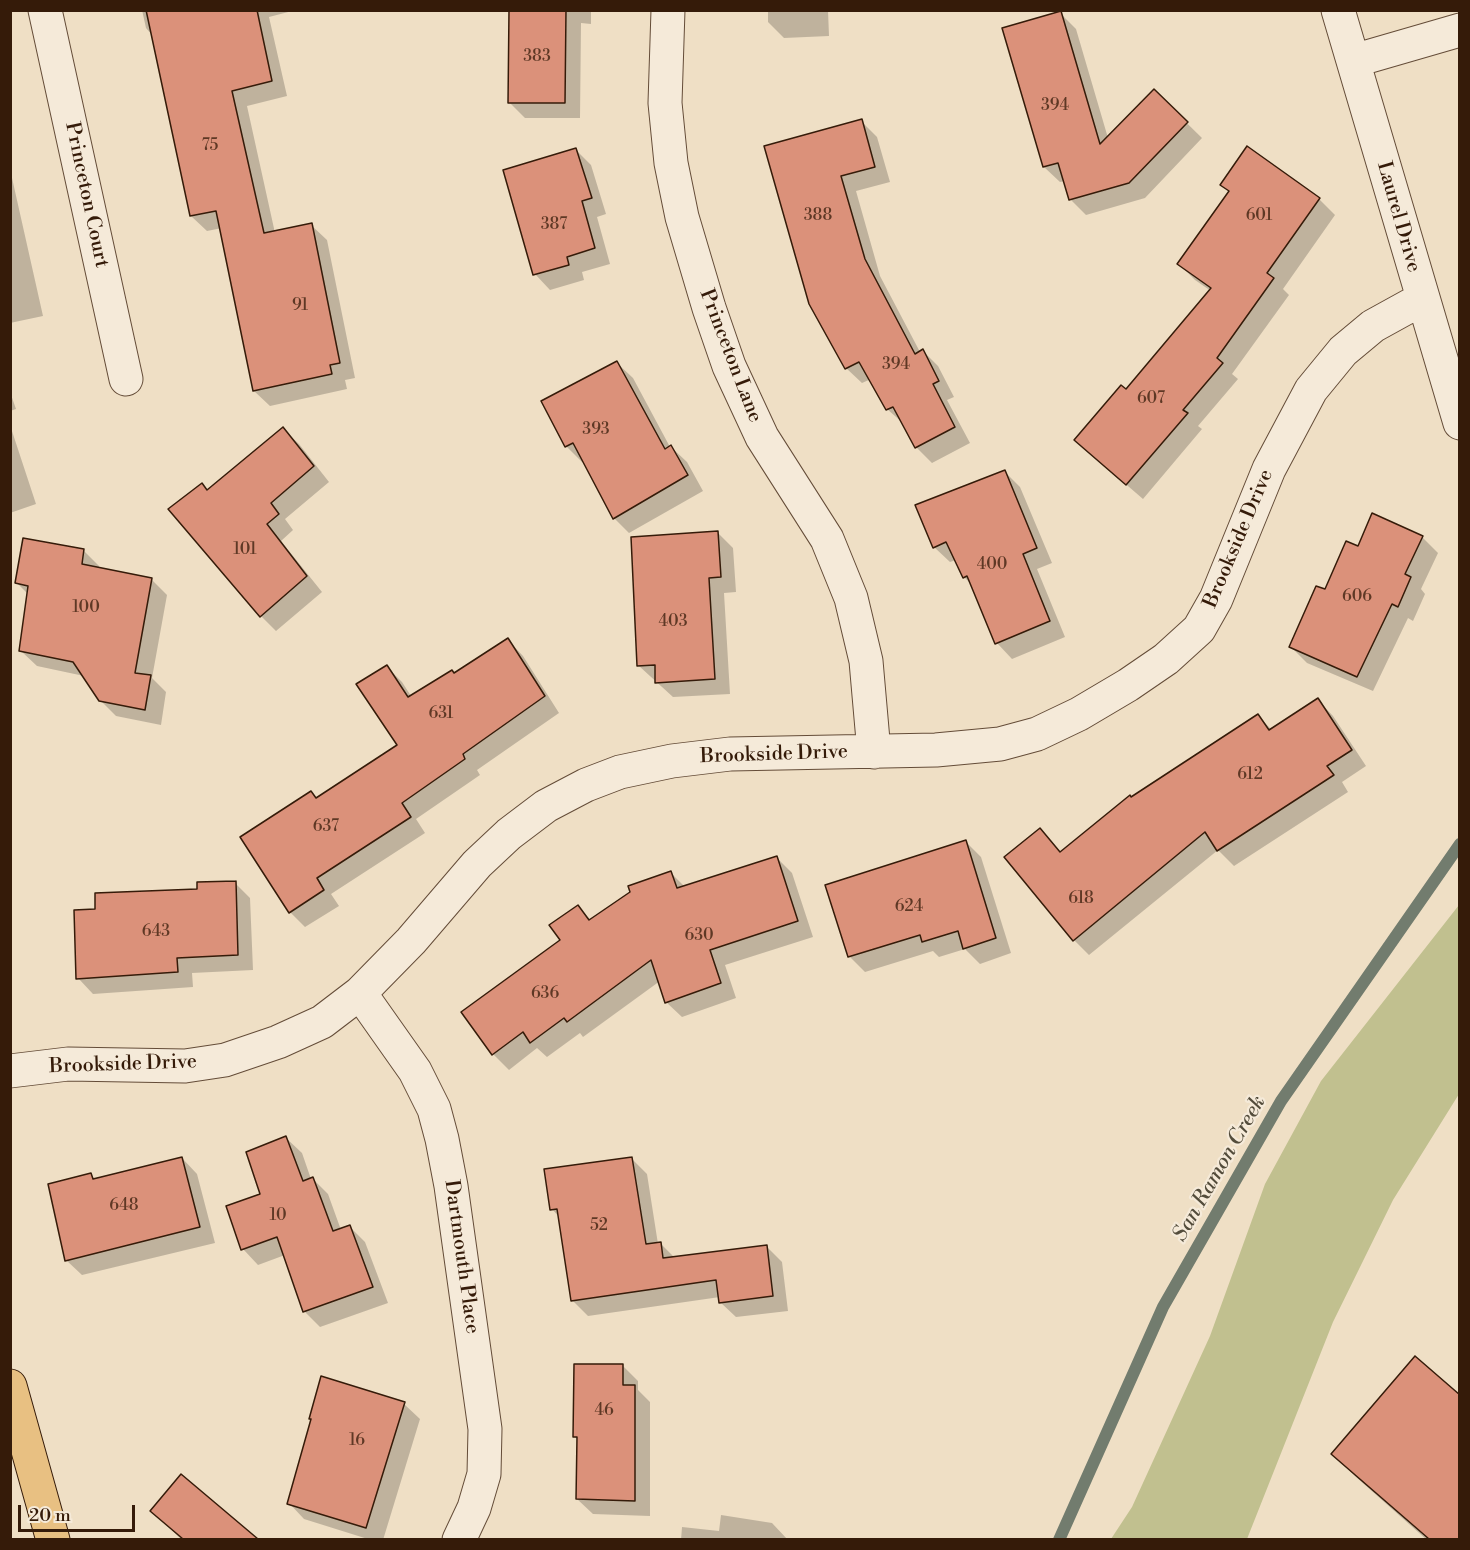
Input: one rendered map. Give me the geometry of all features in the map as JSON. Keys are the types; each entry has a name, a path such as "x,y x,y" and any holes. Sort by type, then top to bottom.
{"main road":[{"path":"10,1386 53,1539"}],"street":[{"name":"Princeton Court","path":"45,10 126,379"},
{"name":"Princeton Lane","path":"668,10 665,103 671,163 682,217 729,366 762,437 827,539 851,598 866,661 874,752"},
{"name":"Laurel Drive","path":"1338,10 1460,423"},
{"path":"1353,61 1460,30"},
{"name":"Brookside Drive","path":"10,1071 68,1064 184,1066 225,1060 278,1042 322,1022 360,993 411,941 477,864 509,834 546,806 586,785 620,772 672,760 730,754 936,750 1000,744 1037,734 1079,714 1166,659 1199,629 1216,599 1269,469 1311,390 1343,351 1373,326 1422,299"},
{"name":"Dartmouth Place","path":"360,993 415,1071 434,1108 449,1174 485,1429 484,1474 474,1508 459,1539"}],"shaded area":[{"path":"1459,905 1459,1094 1393,1200 1333,1322 1247,1539 1111,1539 1132,1507 1210,1336 1265,1184 1321,1081"}],"building":[{"path":"146,10 257,10 272,81 232,91 264,233 312,223 340,363 330,365 332,374 253,391 216,211 190,216"},
{"path":"509,10 566,10 565,103 508,103"},
{"path":"1061,11 1100,144 1154,89 1188,122 1129,183 1069,200 1058,163 1043,167 1002,28"},
{"path":"862,119 875,167 841,176 865,259 915,354 923,349 939,381 933,384 955,427 915,448 893,407 886,410 859,362 845,369 809,304 764,146"},
{"path":"1247,146 1320,198 1267,273 1274,278 1217,358 1223,363 1183,410 1188,413 1126,485 1074,440 1121,385 1126,389 1211,288 1177,264 1229,191 1220,185"},
{"path":"576,148 592,198 582,201 595,248 567,257 569,265 533,275 503,170"},
{"path":"617,361 665,449 671,445 688,475 613,519 573,443 565,447 541,401"},
{"path":"283,427 314,466 271,503 279,514 267,524 307,576 260,617 168,509 202,483 207,490"},
{"path":"1005,470 1037,548 1023,554 1050,621 995,644 967,576 963,578 946,542 933,548 915,505"},
{"path":"1372,513 1423,536 1405,574 1411,577 1398,607 1392,604 1357,677 1289,647 1316,586 1325,589 1346,541 1358,546"},
{"path":"718,531 721,577 709,578 715,679 655,683 655,665 637,666 631,537"},
{"path":"23,538 84,549 82,564 152,578 135,673 151,675 145,710 99,701 73,662 19,651 28,586 15,583"},
{"path":"508,638 545,696 463,754 465,759 402,803 411,817 317,878 324,890 289,913 240,837 311,791 316,798 397,745 356,684 387,665 408,697 452,670 454,673"},
{"path":"1318,698 1352,750 1327,766 1334,775 1217,851 1205,832 1073,941 1004,857 1040,828 1060,852 1130,795 1131,797 1258,714 1269,730"},
{"path":"966,840 996,938 963,949 958,931 922,942 920,935 848,957 825,885"},
{"path":"777,856 798,921 710,950 721,983 665,1003 651,960 567,1022 564,1018 530,1043 523,1032 492,1055 461,1012 560,940 549,925 578,905 589,920 630,892 628,886 671,871 677,888"},
{"path":"236,881 238,955 177,958 178,972 76,979 74,910 95,909 95,893 197,889 197,882"},
{"path":"286,1136 303,1181 313,1177 333,1231 350,1225 373,1287 303,1312 277,1237 241,1250 226,1206 260,1194 246,1152"},
{"path":"182,1157 200,1227 65,1261 48,1184 91,1173 93,1179"},
{"path":"632,1157 646,1244 661,1242 663,1258 767,1245 773,1296 719,1303 716,1280 571,1301 557,1209 550,1210 544,1169"},
{"path":"1415,1356 1460,1395 1460,1539 1429,1539 1331,1454"},
{"path":"574,1364 623,1364 623,1385 635,1385 635,1501 576,1499 577,1437 573,1437"},
{"path":"321,1376 405,1402 366,1528 287,1504"},
{"path":"181,1474 258,1539 183,1539 150,1511"}],"waterway":[{"name":"San Ramon Creek","path":"1059,1540 1163,1307 1281,1101 1460,844"}]}
